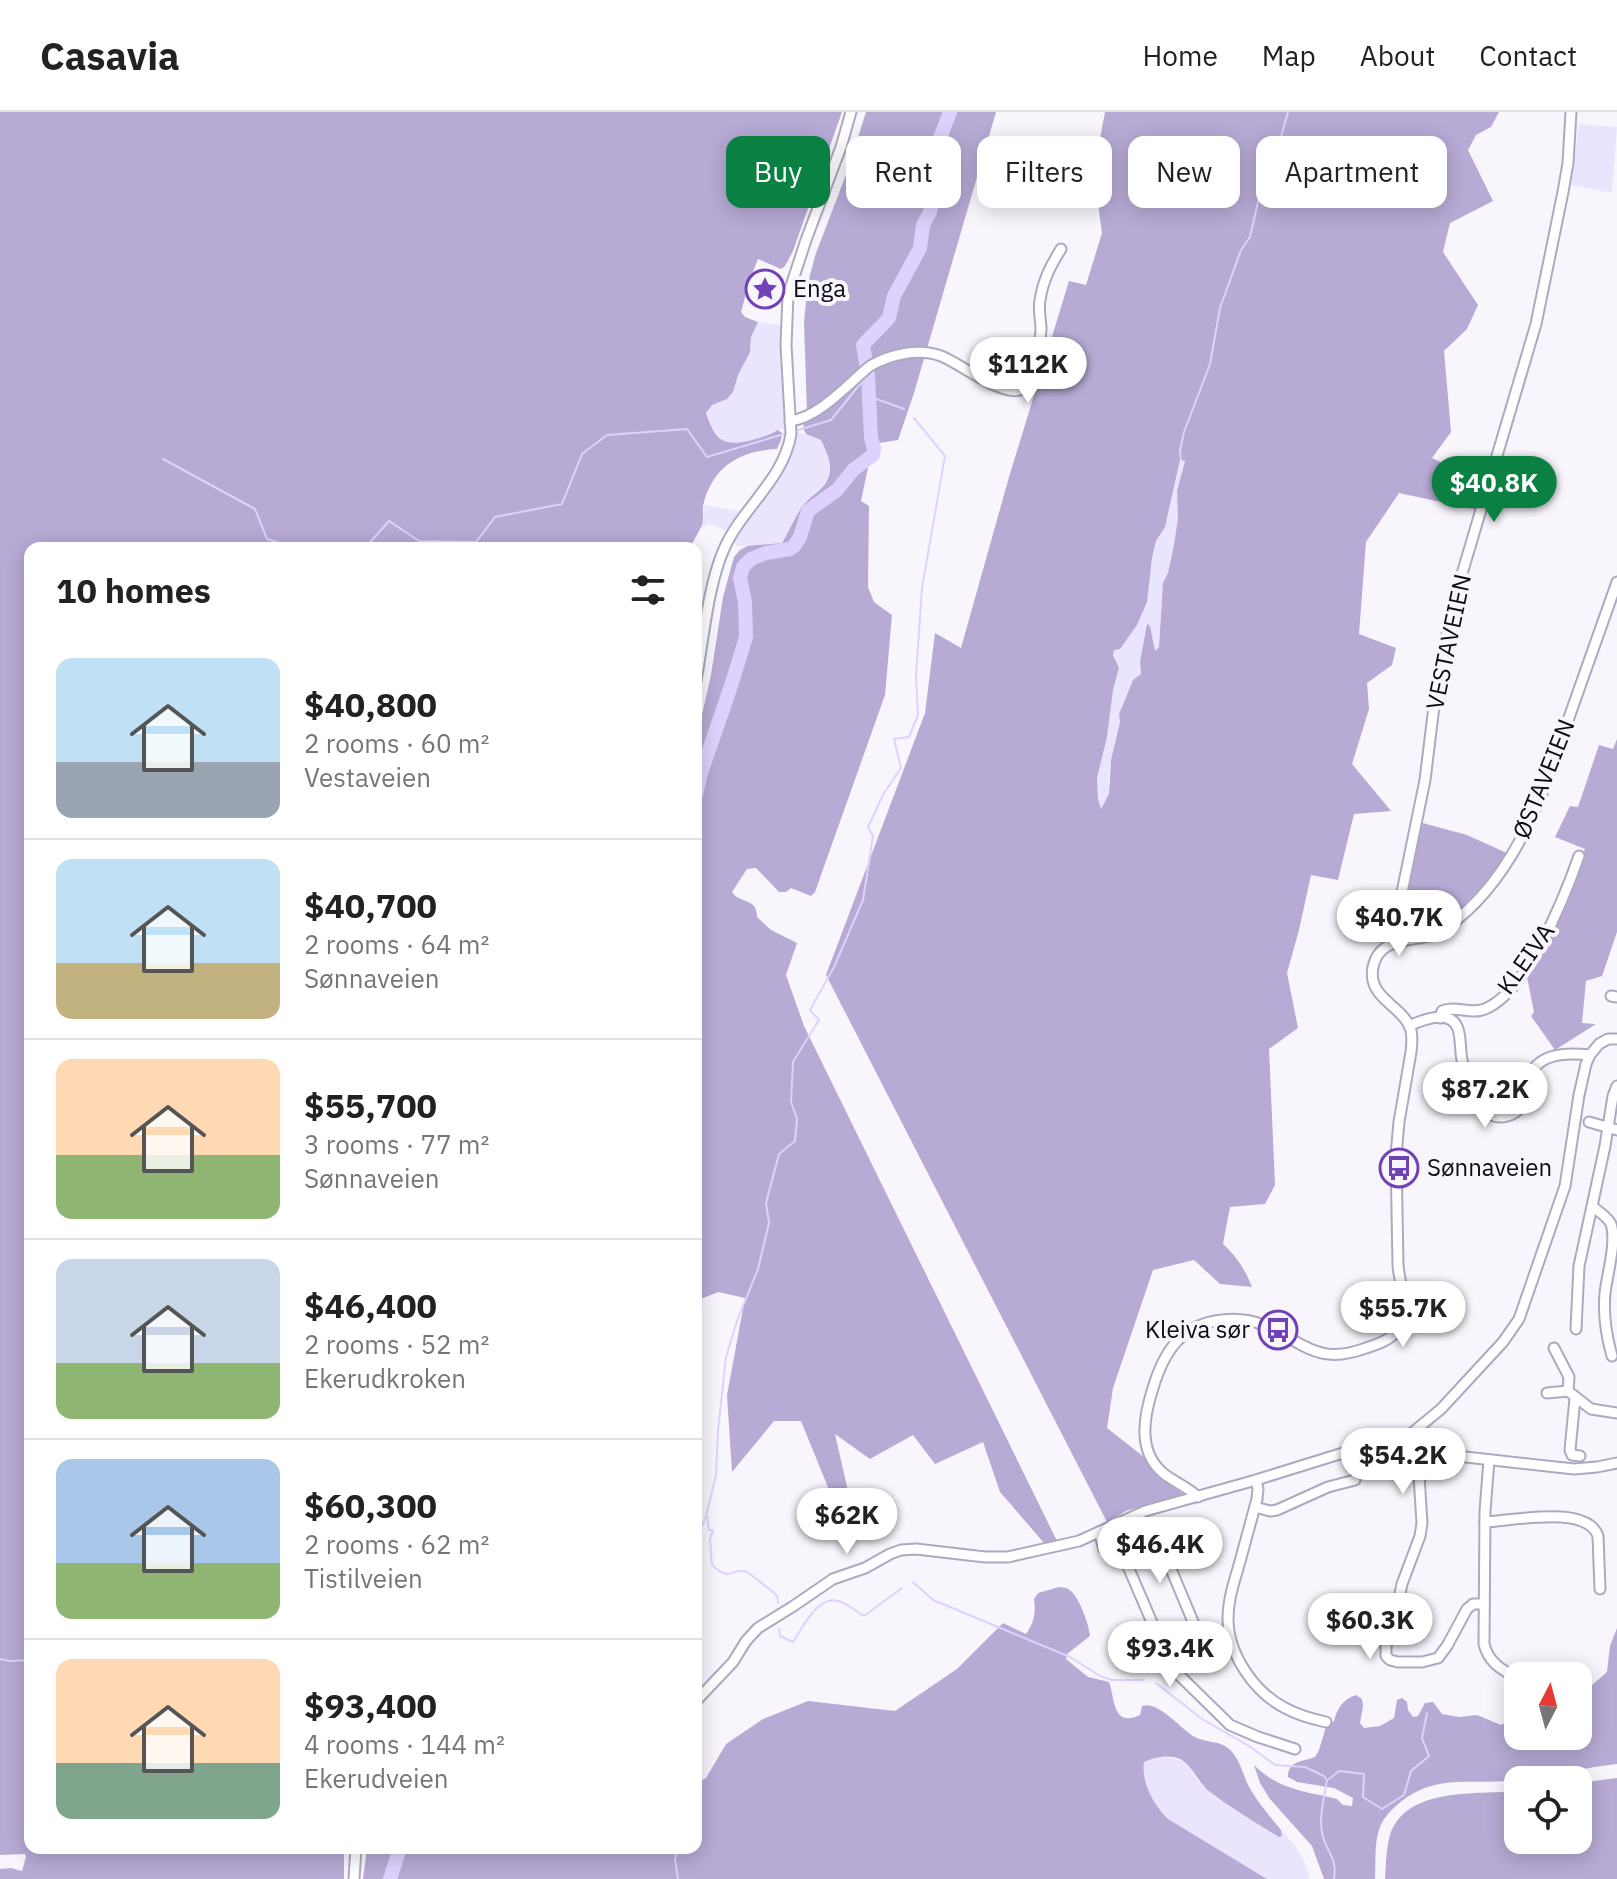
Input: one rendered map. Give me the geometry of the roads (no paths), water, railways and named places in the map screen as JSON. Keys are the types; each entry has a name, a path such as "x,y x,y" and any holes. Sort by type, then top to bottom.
{"street":[{"path":"702,649 721,558 738,523 782,464 789,448 788,295 851,112"},
{"name":"VESTAVEIEN","path":"1420,938 1404,914 1401,897 1425,780 1441,658 1457,592 1536,324 1568,163 1571,112"},
{"path":"790,421 813,414 868,368 899,354 939,355 1002,389 1021,390 1027,386 1032,375 1040,341 1039,304 1044,283 1061,249"},
{"name":"ØSTAVEIEN","path":"1420,938 1434,935 1469,908 1494,882 1521,838 1559,749 1617,582"},
{"name":"KLEIVA","path":"1409,1026 1427,1018 1440,1018 1442,1011 1448,1009 1472,1012 1488,1008 1514,984 1556,916 1579,856"},
{"path":"1198,1497 1156,1466 1144,1432 1156,1378 1168,1353 1186,1332 1216,1320 1247,1320 1264,1325 1309,1350 1337,1355 1381,1343 1400,1327 1404,1310 1398,1266 1396,1155 1411,1034 1409,1026 1377,991 1372,971 1376,959 1386,947 1420,938"},
{"path":"1440,1018 1450,1019 1456,1025 1463,1067 1473,1092 1483,1110 1495,1116 1508,1116 1519,1110 1532,1071 1542,1061 1565,1054 1590,1055"},
{"path":"1407,1450 1414,1431 1441,1409 1503,1342 1519,1319 1565,1186 1582,1083 1590,1055 1602,1042 1617,1039"},
{"path":"1576,1329 1579,1266 1605,1146 1612,1129 1614,1091 1617,1086"},
{"path":"1589,1122 1612,1129"},
{"path":"1593,1207 1609,1220 1612,1236 1605,1311 1606,1335 1612,1356"},
{"path":"1609,1220 1617,1212"},
{"path":"1554,1348 1569,1377 1570,1450 1572,1455 1580,1456"},
{"path":"1547,1393 1571,1395 1591,1409 1617,1413"},
{"path":"702,1695 737,1657 758,1628 833,1579 901,1550 1008,1557 1069,1543 1136,1514 1350,1452 1372,1449 1407,1450 1574,1469 1617,1463"},
{"path":"1420,1452 1419,1542 1402,1584 1386,1656 1398,1662 1438,1658 1467,1609 1473,1604 1484,1604"},
{"path":"1489,1460 1484,1639 1487,1653 1504,1670"},
{"path":"1256,1480 1259,1493 1231,1594 1228,1619 1231,1642 1237,1657 1263,1692 1282,1707 1326,1722"},
{"path":"1255,1507 1277,1510 1328,1487 1355,1480"},
{"path":"1485,1522 1545,1517 1588,1523 1598,1536 1600,1589"},
{"path":"1115,1551 1130,1533 1146,1529 1153,1532 1199,1636"},
{"path":"1099,1532 1104,1549 1115,1551 1126,1562 1176,1672 1230,1725 1295,1749"},
{"path":"354,1879 356,1854"}],"waterway":[{"path":"702,770 746,637 745,602 740,578 743,567 751,559 794,546 808,511 837,490 853,470 873,455 863,345 889,318 894,296 920,248 923,225 932,201 935,151 950,112"},
{"path":"1181,460 1184,432 1210,364 1220,308 1241,250 1250,237 1260,193 1274,161 1288,112"},
{"path":"798,430 831,420 868,374"},
{"path":"871,397 904,409"},
{"path":"702,1526 716,1475 726,1357 758,1269 769,1223 766,1203 779,1154 795,1141 797,1119 791,1102 793,1062 819,1020 810,1010 834,967 863,900 873,836 868,827 884,793 901,768 894,739 909,737 918,715 916,676 922,588 945,456 914,418"},
{"path":"476,542 495,517 562,504 582,454 607,435 687,429 707,457 784,434"},
{"path":"163,459 255,509 267,539 277,542"},
{"path":"370,542 389,521 419,541 476,542"},
{"path":"707,1517 709,1530 713,1530 710,1539 712,1565 728,1574 747,1572 776,1594 778,1603"},
{"path":"913,1582 933,1600 1070,1657 1100,1676 1112,1680 1144,1680"},
{"path":"779,1629 780,1636 793,1642 812,1613 826,1602 841,1602 864,1616 902,1588"},
{"path":"0,1659 24,1660"},
{"path":"1156,1683 1202,1719 1275,1765 1305,1767 1324,1776 1327,1780 1321,1823 1333,1861 1334,1879"},
{"path":"1329,1779 1339,1771 1364,1774 1363,1797 1382,1809 1404,1795 1411,1771 1429,1756 1422,1738 1427,1713"},
{"path":"390,1879 398,1854"},
{"path":"677,1854 678,1879"}],"place":[{"name":"Enga","path":"765,289"},
{"name":"Sønnaveien","path":"1399,1168"},
{"name":"Kleiva sør","path":"1278,1330"}]}
